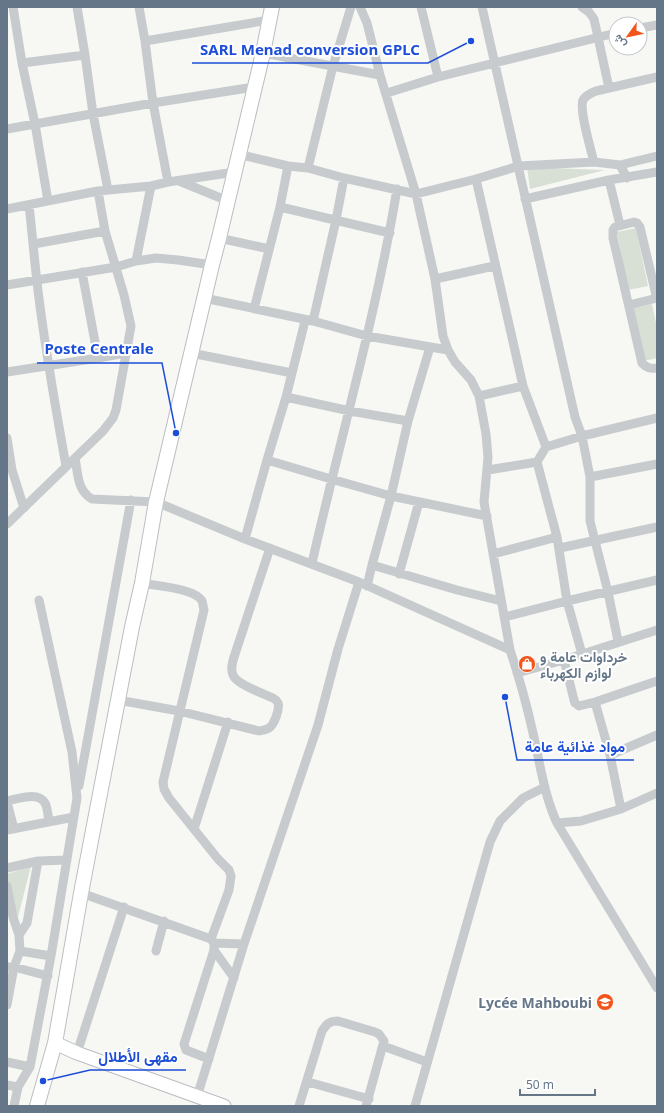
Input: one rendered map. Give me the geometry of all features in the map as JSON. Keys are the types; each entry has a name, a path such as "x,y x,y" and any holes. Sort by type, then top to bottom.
{"main road":[{"path":"37,1106 55,1043 81,893 132,627 142,583 156,502 263,53 270,14"},
{"path":"55,1043 77,1053 224,1106"}],"street":[{"path":"16,7 22,63 35,124 48,201"},
{"path":"77,7 93,114 108,190"},
{"path":"139,7 153,103 168,182"},
{"path":"308,168 333,66 351,7"},
{"path":"360,7 367,23 380,74 416,194 435,279 443,336 448,350 455,362 471,380 479,396 486,434 488,457 484,502 501,601 510,650 532,729 550,808 557,823 657,988"},
{"path":"421,7 438,77"},
{"path":"482,7 575,416 582,436 590,477 590,521 608,592 618,641"},
{"path":"582,7 590,12 594,19 609,88"},
{"path":"145,41 270,14"},
{"path":"386,93 438,77 608,35"},
{"path":"263,53 380,74"},
{"path":"22,63 85,55"},
{"path":"594,162 582,107 583,99 588,94 657,77"},
{"path":"7,129 254,87"},
{"path":"238,154 288,166 308,168 344,178 416,194 476,179 519,166 594,162 620,165 657,156"},
{"path":"620,165 627,178"},
{"path":"254,309 280,207 288,166"},
{"path":"7,209 98,191 151,186 235,172"},
{"path":"525,199 609,180 657,172"},
{"path":"245,539 292,373 309,321 336,220 344,178"},
{"path":"476,179 494,266 522,386 546,447"},
{"path":"609,180 620,225"},
{"path":"179,181 228,201"},
{"path":"136,261 151,186"},
{"path":"312,563 331,480 350,411 368,336 390,234 397,189"},
{"path":"7,524 103,431 113,418 116,410 131,326 130,314 105,231 98,191"},
{"path":"29,205 48,366 66,466"},
{"path":"280,207 390,234"},
{"path":"629,305 657,299 640,227 634,222 615,227 613,230 613,238 642,363 646,368 657,368"},
{"path":"34,244 105,231"},
{"path":"219,238 269,249"},
{"path":"7,285 82,272 116,268 136,261 156,258 212,265"},
{"path":"435,279 494,266"},
{"path":"82,272 98,358"},
{"path":"204,298 309,321 368,336 448,350"},
{"path":"197,1097 244,944 318,725 338,648 372,565 391,496 408,421 430,347"},
{"path":"7,372 98,358 126,352"},
{"path":"191,353 292,373"},
{"path":"479,396 522,386"},
{"path":"286,397 350,411 408,421"},
{"path":"582,654 567,601 558,537 537,462 546,447 582,436 657,418"},
{"path":"7,438 10,471 24,508"},
{"path":"75,458 79,484 87,496 92,499 156,502 245,539 312,563 363,584 510,650"},
{"path":"267,460 331,480 391,496 487,516"},
{"path":"488,470 537,462"},
{"path":"590,477 657,464"},
{"path":"14,1106 18,1087 30,1067 48,976 77,798 131,500"},
{"path":"399,574 419,502"},
{"path":"560,548 657,527"},
{"path":"493,554 558,537"},
{"path":"118,700 180,711 259,731 266,730 272,725 278,704 273,698 237,681 232,675 235,654 270,548"},
{"path":"372,565 399,574 501,601"},
{"path":"505,617 657,580"},
{"path":"142,583 196,594 202,601 204,610 163,782 164,789 169,798 229,870 231,876 229,890 184,1044 186,1050 189,1052 209,1059"},
{"path":"39,600 72,752 77,798"},
{"path":"517,673 564,660 618,641 657,630"},
{"path":"564,660 575,703 579,706 657,681"},
{"path":"595,702 610,755 622,809"},
{"path":"194,829 228,722"},
{"path":"610,755 657,735"},
{"path":"415,1106 490,842 500,821 523,798 545,787"},
{"path":"557,823 581,821 622,809 657,793"},
{"path":"49,822 46,804 37,797 7,802 11,830 74,817"},
{"path":"7,868 38,861 67,860"},
{"path":"19,935 27,924 38,861"},
{"path":"7,886 13,917 19,935 20,951 11,967 7,1005"},
{"path":"81,893 164,921 213,944 244,944"},
{"path":"77,1053 124,908"},
{"path":"156,951 164,921"},
{"path":"213,944 234,978"},
{"path":"20,951 51,956"},
{"path":"11,967 48,976"},
{"path":"299,1106 308,1082 322,1031 327,1024 332,1021 338,1021 379,1034 384,1041 367,1102 308,1082"},
{"path":"383,1046 427,1062"},
{"path":"7,1062 30,1067"},
{"path":"7,1085 18,1087"}],"shaded area":[{"path":"527,167 605,170 530,189"},
{"path":"636,228 648,286 628,290 617,232"},
{"path":"652,304 657,327 657,358 644,361 633,308"},
{"path":"31,866 17,921 7,874"}],"place":[{"name":"SARL Menad conversion GPLC","path":"471,41"},
{"name":"Poste Centrale","path":"176,433"},
{"name":"خرداوات عامة و لوازم الكهرباء","path":"527,664"},
{"name":"مواد غذائية عامة","path":"505,697"},
{"name":"Lycée Mahboubi","path":"605,1002"},
{"name":"مقهى الأطلال","path":"43,1081"}]}
